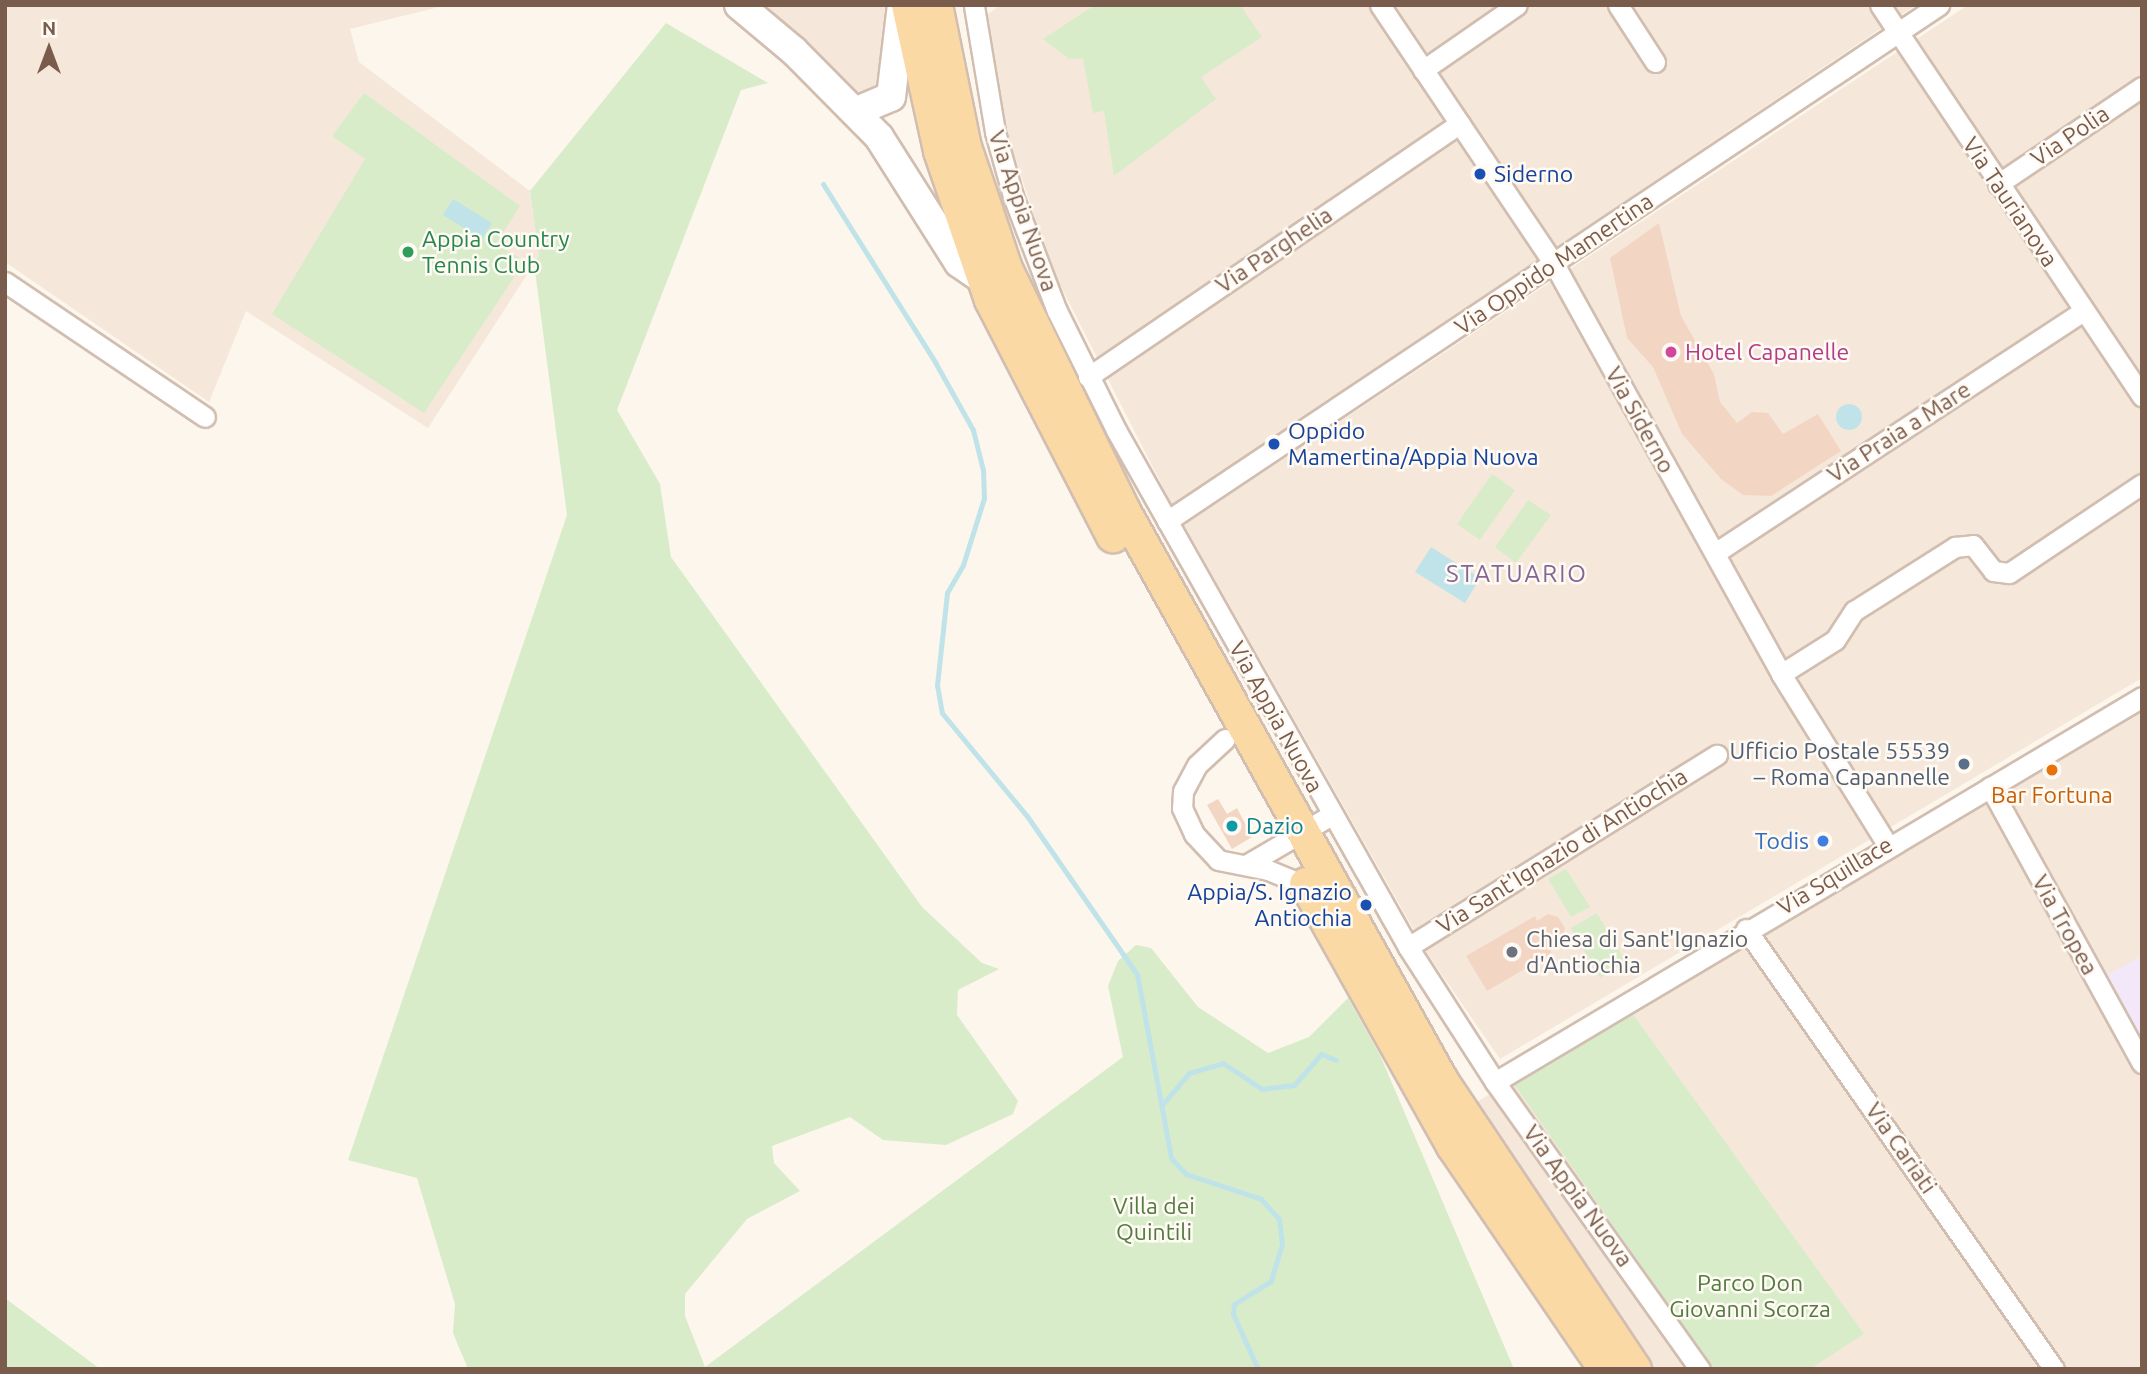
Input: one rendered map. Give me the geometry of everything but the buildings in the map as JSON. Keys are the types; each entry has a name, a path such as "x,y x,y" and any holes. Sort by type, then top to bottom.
{"main road":[{"path":"739,5 855,112 913,184 959,263 1000,287"},
{"path":"855,112 891,97 902,5"},
{"name":"Via Appia Nuova","path":"926,7 940,151 1000,287 1124,511 1292,837 1307,886 1453,1146 1605,1369"},
{"name":"Via Appia Nuova","path":"1000,287 1019,363 1225,738 1292,837 1473,1132 1635,1369"}],"street":[{"name":"Via Siderno","path":"1380,5 1554,264 1782,674 1887,844"},
{"path":"1423,70 1517,5"},
{"path":"1618,5 1655,62"},
{"name":"Via Taurianova","path":"1880,5 2142,397"},
{"name":"Via Oppido Mamertina","path":"1167,521 1939,5"},
{"path":"926,7 958,15 975,6"},
{"name":"Via Appia Nuova","path":"975,6 995,132 1013,196 1088,377 1330,816 1408,947 1495,1082 1700,1369"},
{"name":"Via Polia","path":"1998,184 2142,88"},
{"name":"Via Parghelia","path":"1088,377 1460,123"},
{"path":"5,282 205,416"},
{"name":"Via Praia a Mare","path":"1715,553 2083,311"},
{"path":"1782,674 1835,640 1854,611 1955,547 1973,545 1993,571 2009,573 2142,484"},
{"name":"Via Squillace","path":"1495,1082 1887,844 2142,697"},
{"path":"1225,738 1191,774 1182,808 1206,853 1307,886"},
{"name":"Via Sant'Ignazio di Antiochia","path":"1408,947 1717,755"},
{"name":"Via Tropea","path":"1990,787 2142,1063"},
{"path":"1246,865 1330,816"},
{"name":"Via Cariati","path":"1746,929 2054,1369"}],"shaded area":[{"path":"5,5 447,5 350,29 359,62 530,191 539,256 428,428 246,311 209,402 5,262"},
{"path":"759,5 885,5 881,95 853,94 799,36"},
{"path":"1000,5 1916,5 1172,505 1051,267 1008,137 987,15"},
{"path":"1968,5 2142,5 2142,678 1500,1059 1427,953 1184,525"},
{"path":"2142,707 2142,1369 1651,1369 1470,1106"},
{"path":"2142,956 2142,1050 2106,976"}],"green space":[{"path":"1095,5 1240,5 1262,37 1201,77 1216,99 1114,176 1104,111 1093,113 1083,58 1069,59 1043,39"},
{"name":"Villa dei Quintili","path":"666,23 768,83 741,90 617,410 660,484 671,557 922,907 982,963 999,969 958,990 957,1015 1018,1101 1013,1114 946,1145 883,1140 850,1117 772,1146 774,1163 800,1191 747,1219 685,1294 685,1316 705,1367 1123,1057 1108,986 1118,961 1136,945 1151,948 1198,1007 1268,1053 1309,1037 1348,998 1380,1055 1514,1369 468,1369 453,1333 455,1304 417,1178 348,1160 567,515 534,263 539,256 530,191"},
{"name":"Appia Country Tennis Club","path":"364,93 520,206 496,244 525,261 424,413 272,314 365,159 332,136"},
{"path":"1492,474 1515,490 1480,540 1457,524"},
{"path":"1528,500 1551,515 1516,563 1495,547"},
{"path":"1566,869 1590,907 1571,917 1548,879"},
{"path":"1597,913 1626,962 1600,978 1571,928"},
{"name":"Parco Don Giovanni Scorza","path":"1629,1009 1864,1334 1810,1369 1714,1369 1511,1080"},
{"path":"5,1298 100,1369 5,1369"}],"water":[{"path":"453,199 492,223 482,239 443,215"},
{"path":"1849,404 1858,408 1862,417 1858,426 1849,430 1840,426 1836,417 1840,408"},
{"path":"1431,547 1480,578 1465,603 1415,572"}],"waterway":[{"path":"823,184 935,362 973,430 983,470 984,498 963,565 947,593 937,685 942,713 1027,816 1137,974 1171,1158 1186,1174 1261,1199 1279,1219 1282,1244 1271,1281 1234,1304 1233,1314 1258,1369"},
{"path":"1162,1105 1189,1073 1223,1063 1262,1089 1294,1085 1321,1054 1336,1060"}],"place":[{"name":"Siderno","path":"1480,174"},
{"name":"Appia Country Tennis Club","path":"408,252"},
{"name":"Hotel Capanelle","path":"1671,352"},
{"name":"Oppido Mamertina/Appia Nuova","path":"1274,444"},
{"name":"Ufficio Postale 55539 – Roma Capannelle","path":"1964,764"},
{"name":"Bar Fortuna","path":"2052,770"},
{"name":"Dazio","path":"1232,826"},
{"name":"Todis","path":"1823,841"},
{"name":"Appia/S. Ignazio Antiochia","path":"1366,905"},
{"name":"Chiesa di Sant'Ignazio d'Antiochia","path":"1512,952"}],"district":[{"name":"STATUARIO","path":"1517,574"}]}
